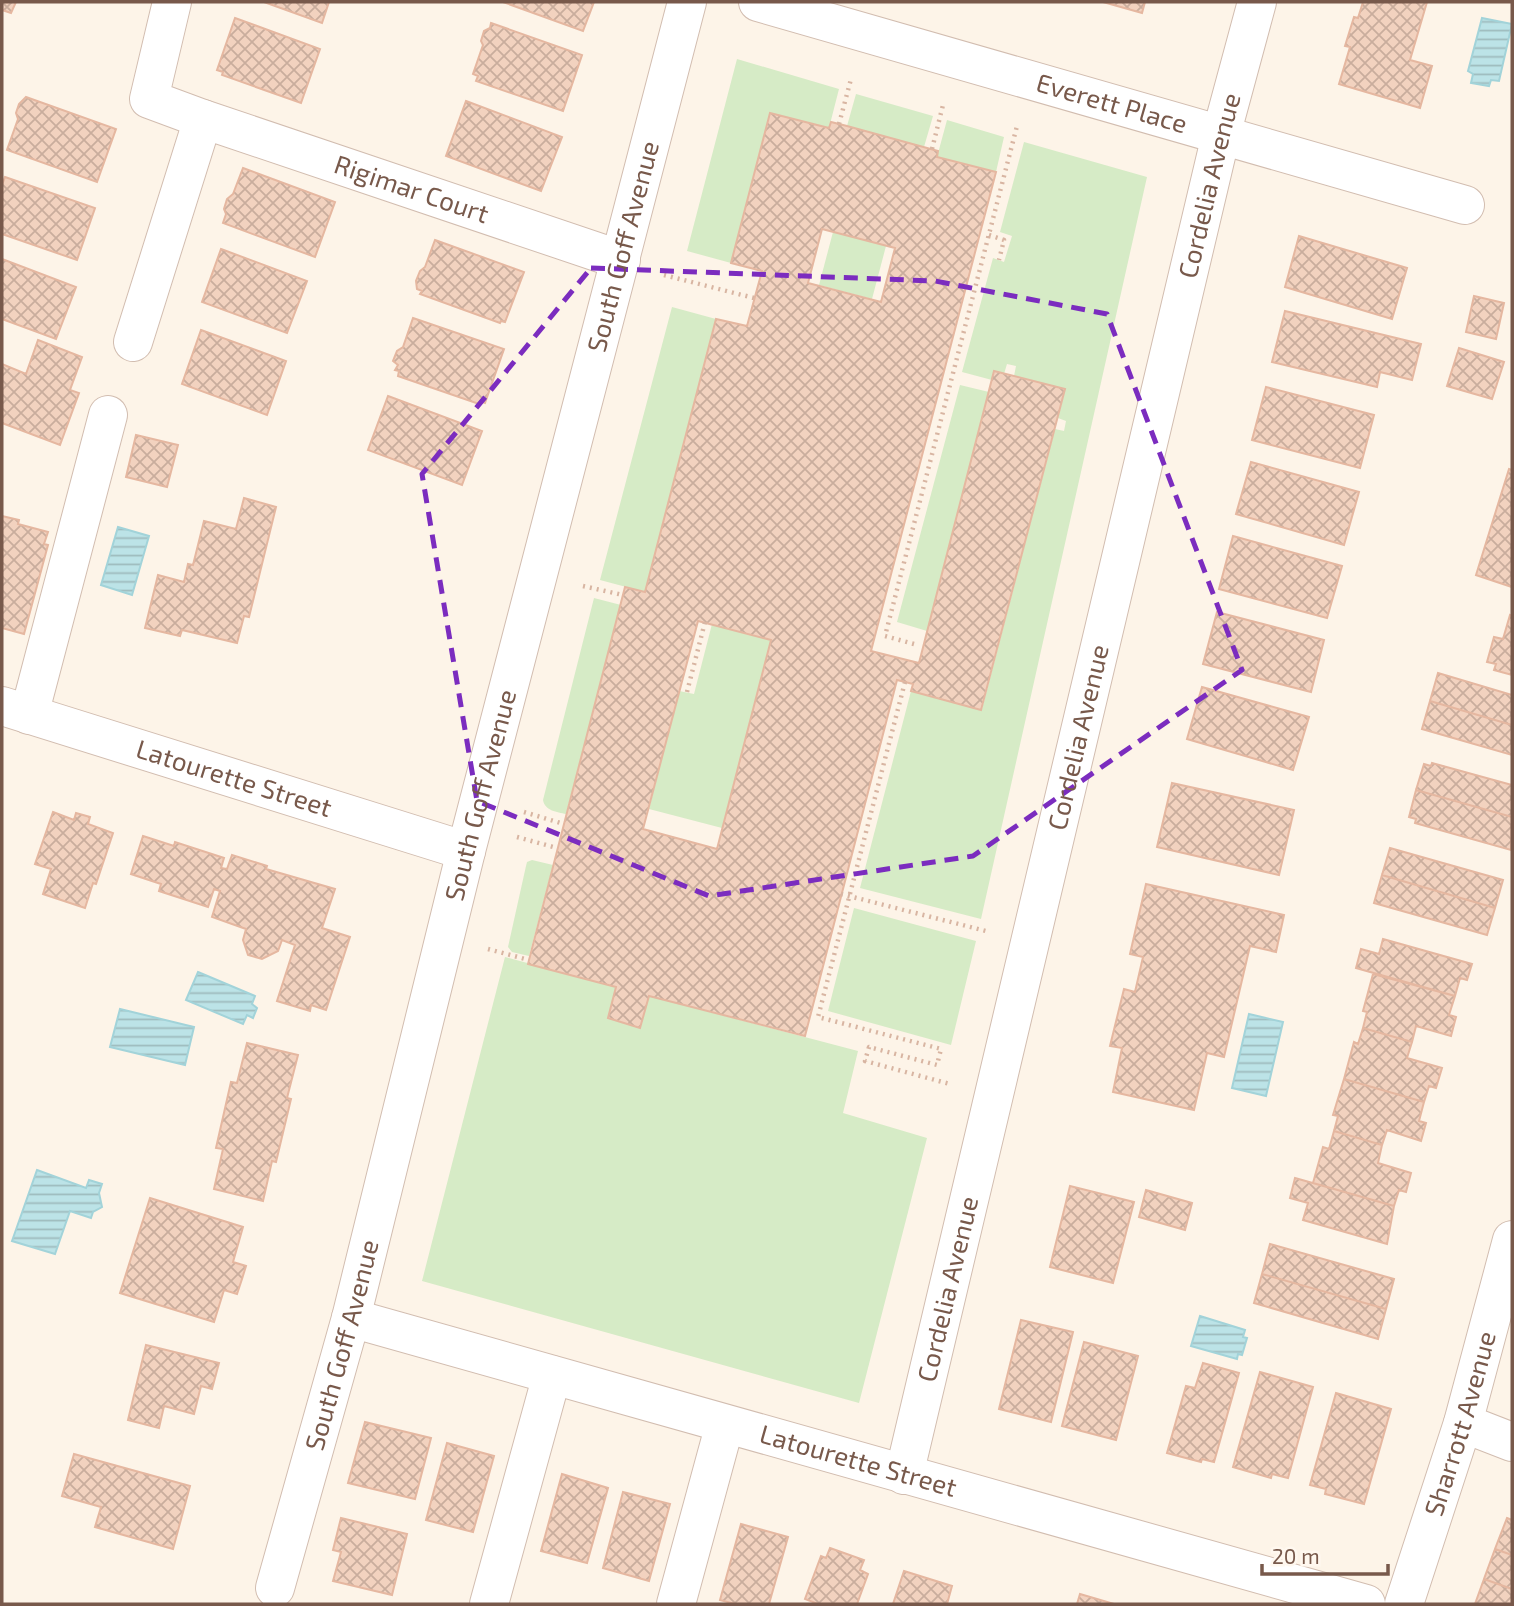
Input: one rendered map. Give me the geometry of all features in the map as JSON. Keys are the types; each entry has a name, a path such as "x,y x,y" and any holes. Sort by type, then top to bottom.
{"street":[{"name":"Rigimar Court","path":"172,2 149,99 621,260"},
{"name":"South Goff Avenue","path":"275,1588 351,1318 466,851 687,2"},
{"name":"Everett Place","path":"758,2 1465,205"},
{"name":"Cordelia Avenue","path":"904,1475 1221,135 1257,2"},
{"path":"133,342 203,119"},
{"path":"15,711 108,415"},
{"name":"Latourette Street","path":"15,711 466,851"},
{"name":"Sharrott Avenue","path":"1404,1604 1463,1423 1512,1240"},
{"name":"Latourette Street","path":"351,1318 1366,1604"},
{"path":"489,1604 552,1375"},
{"path":"1463,1423 1512,1442"},
{"path":"676,1604 725,1424"}],"path":[{"path":"839,124 851,79"},
{"path":"932,149 943,105"},
{"path":"914,644 885,636 1017,126"},
{"path":"989,236 1004,240 999,260"},
{"path":"664,275 754,298"},
{"path":"583,586 623,596"},
{"path":"687,692 705,622"},
{"path":"905,682 818,1017 941,1049 937,1065 869,1047 865,1061 950,1084"},
{"path":"524,812 564,824"},
{"path":"517,837 558,848"},
{"path":"841,894 986,931"},
{"path":"488,949 529,960"}],"highlighted area":[{"path":"591,268 935,281 1107,314 1242,670 973,856 709,896 477,801 422,474"}],"green space":[{"path":"737,59 839,89 829,128 770,114 731,263 687,251"},
{"path":"856,94 933,116 924,147 847,126"},
{"path":"947,120 1004,137 996,172 937,157"},
{"path":"1024,142 1147,177 981,919 860,888 911,691 982,709 1055,429 1064,431 1066,421 1058,418 1065,390 1014,376 1016,366 1007,364 1004,374 995,371 992,380 962,372 993,258 1004,262 1012,236 1000,232"},
{"path":"833,232 886,246 872,299 819,285"},
{"path":"672,307 716,319 645,592 600,580"},
{"path":"960,385 989,392 927,631 897,622"},
{"path":"594,598 621,605 566,814 549,809 543,800"},
{"path":"712,624 771,640 722,828 649,809 679,691 694,694"},
{"path":"532,860 553,865 529,956 512,952 508,947 527,862"},
{"path":"854,908 976,941 951,1045 828,1011"},
{"path":"505,957 616,987 609,1018 640,1028 649,996 858,1051 843,1113 927,1138 859,1403 422,1281"}],"water":[{"path":"1482,18 1512,24 1499,81 1491,80 1489,86 1471,83 1473,74 1468,71"},
{"path":"118,527 149,536 132,595 101,585"},
{"path":"198,972 255,996 252,1004 257,1008 253,1018 247,1015 243,1024 186,1000"},
{"path":"120,1009 194,1027 185,1065 110,1047"},
{"path":"1249,1014 1283,1022 1266,1096 1232,1088"},
{"path":"37,1170 86,1188 89,1180 102,1184 99,1193 102,1207 93,1212 91,1218 70,1211 55,1254 12,1241"},
{"path":"1200,1316 1245,1330 1243,1337 1247,1338 1242,1355 1238,1354 1237,1359 1191,1346"}],"building":[{"path":"2,2 16,2 11,13 2,10"},
{"path":"264,2 329,2 322,23"},
{"path":"503,2 594,2 583,31"},
{"path":"1103,2 1145,2 1142,13"},
{"path":"1363,2 1427,2 1410,60 1432,66 1420,108 1339,84 1350,47 1345,46 1354,17 1358,18"},
{"path":"235,18 320,49 301,103 222,75 223,72 217,70"},
{"path":"491,23 582,55 563,111 476,81 478,76 473,74 483,45 481,41 484,31 490,28"},
{"path":"26,97 116,129 97,182 7,150 18,119 16,113 19,104"},
{"path":"466,101 562,137 541,191 446,156"},
{"path":"770,113 829,128 831,122 847,126 938,151 937,157 996,172 871,651 919,663 994,371 1065,389 981,710 911,691 913,684 897,680 805,1036 649,996 640,1028 608,1018 616,987 528,964 625,587 645,592 716,319 747,326 762,271 731,263","holes":["822,229 895,248 881,302 808,283","698,621 771,640 717,849 643,829"]},
{"path":"243,168 335,202 315,257 223,223 227,199 233,194"},
{"path":"5,177 95,208 77,260 2,234 2,185"},
{"path":"1299,236 1407,268 1392,319 1285,287"},
{"path":"435,240 524,272 505,322 500,323 420,294 422,291 417,289 416,281 425,267"},
{"path":"221,249 307,281 287,333 202,302"},
{"path":"2,259 76,287 56,339 2,319"},
{"path":"1474,296 1504,303 1496,339 1466,332"},
{"path":"1285,311 1421,344 1412,380 1380,372 1377,387 1272,362"},
{"path":"413,318 504,349 485,403 480,401 479,404 398,376 399,371 395,370 398,365 393,361 397,351 403,347"},
{"path":"201,330 286,361 267,415 182,384"},
{"path":"38,340 82,357 70,390 79,393 60,445 2,423 2,364 26,374"},
{"path":"1459,348 1504,362 1492,399 1447,386"},
{"path":"1266,387 1374,415 1360,468 1252,440"},
{"path":"388,396 482,431 462,485 368,450"},
{"path":"136,435 178,445 167,487 126,477"},
{"path":"1251,462 1359,492 1344,545 1236,514"},
{"path":"1509,469 1512,470 1512,587 1476,575"},
{"path":"244,498 276,507 249,617 244,616 237,643 182,630 180,636 145,628 158,575 184,582 188,564 193,565 204,521 236,529"},
{"path":"2,516 19,520 18,524 48,532 44,544 48,545 24,634 2,628"},
{"path":"1233,536 1342,566 1327,618 1219,589"},
{"path":"1217,612 1324,640 1311,692 1203,664"},
{"path":"1510,615 1512,675 1494,670 1496,664 1487,662 1494,637 1503,639"},
{"path":"1438,673 1512,695 1512,725 1430,701"},
{"path":"1202,687 1309,717 1293,770 1187,739"},
{"path":"1430,701 1512,725 1512,755 1422,729"},
{"path":"1432,763 1512,785 1512,817 1416,790 1424,764 1431,766"},
{"path":"1172,783 1294,810 1279,875 1157,847"},
{"path":"1416,790 1512,817 1511,850 1415,823 1416,819 1409,817"},
{"path":"53,812 74,820 76,813 90,817 88,824 113,833 85,908 43,894 51,869 35,864"},
{"path":"143,836 174,846 175,842 224,858 221,868 227,869 232,855 267,866 266,869 335,889 322,928 350,937 326,1010 311,1005 310,1011 277,1001 295,945 282,940 278,951 262,959 248,955 243,940 246,929 212,917 220,891 214,889 208,907 159,891 161,884 131,874"},
{"path":"1390,848 1503,880 1495,908 1382,875"},
{"path":"1382,875 1495,908 1487,935 1374,903"},
{"path":"1146,884 1284,915 1276,952 1250,946 1224,1057 1207,1053 1194,1110 1113,1092 1122,1048 1110,1046 1124,989 1135,992 1143,957 1130,954"},
{"path":"1383,939 1472,964 1467,980 1460,978 1455,996 1356,968 1361,949 1379,954"},
{"path":"1373,974 1455,996 1449,1015 1456,1017 1451,1036 1416,1026 1412,1042 1363,1028 1367,1012 1363,1011"},
{"path":"1363,1028 1412,1042 1407,1058 1442,1068 1436,1088 1429,1086 1424,1102 1344,1079 1354,1042 1358,1044"},
{"path":"247,1043 298,1055 287,1098 291,1099 276,1162 272,1161 263,1201 214,1189 223,1149 216,1148 231,1082 237,1083"},
{"path":"1344,1079 1424,1102 1419,1121 1426,1123 1421,1141 1387,1130 1382,1145 1334,1131 1338,1116 1333,1115"},
{"path":"1334,1131 1382,1145 1378,1163 1411,1173 1406,1192 1399,1190 1394,1206 1313,1183 1323,1147 1329,1149"},
{"path":"1295,1178 1394,1206 1387,1244 1303,1220 1308,1203 1290,1198"},
{"path":"1070,1186 1134,1202 1113,1283 1050,1267"},
{"path":"1146,1190 1192,1203 1185,1230 1139,1217"},
{"path":"150,1198 243,1227 233,1262 246,1266 237,1294 224,1290 214,1322 120,1293"},
{"path":"1270,1244 1394,1279 1386,1309 1262,1274"},
{"path":"1262,1274 1386,1309 1378,1339 1254,1303"},
{"path":"1021,1320 1073,1332 1051,1422 999,1409"},
{"path":"1084,1342 1138,1356 1116,1440 1062,1426"},
{"path":"146,1345 219,1363 212,1389 201,1386 194,1414 164,1406 159,1428 128,1420"},
{"path":"1203,1363 1239,1373 1214,1462 1202,1459 1201,1462 1167,1453 1186,1386 1195,1388"},
{"path":"1260,1372 1313,1387 1288,1478 1272,1474 1271,1478 1233,1467"},
{"path":"1336,1393 1391,1409 1364,1504 1325,1494 1326,1489 1310,1485"},
{"path":"365,1422 431,1438 415,1499 348,1483"},
{"path":"447,1443 494,1456 473,1532 426,1520"},
{"path":"74,1454 190,1486 173,1549 95,1527 101,1507 62,1496"},
{"path":"562,1474 608,1488 587,1563 541,1551"},
{"path":"623,1492 670,1504 649,1581 603,1568"},
{"path":"341,1518 407,1534 392,1595 333,1581 341,1552 333,1550"},
{"path":"1507,1518 1512,1520 1512,1555 1495,1549"},
{"path":"741,1524 788,1537 769,1604 735,1604 720,1600"},
{"path":"830,1548 864,1560 860,1570 868,1574 857,1604 818,1604 805,1599 821,1556 826,1558"},
{"path":"1495,1549 1512,1555 1512,1589 1484,1579"},
{"path":"904,1571 952,1586 947,1604 893,1604"},
{"path":"1484,1579 1512,1589 1512,1604 1475,1604"},
{"path":"1080,1594 1114,1604 1077,1604"}]}
